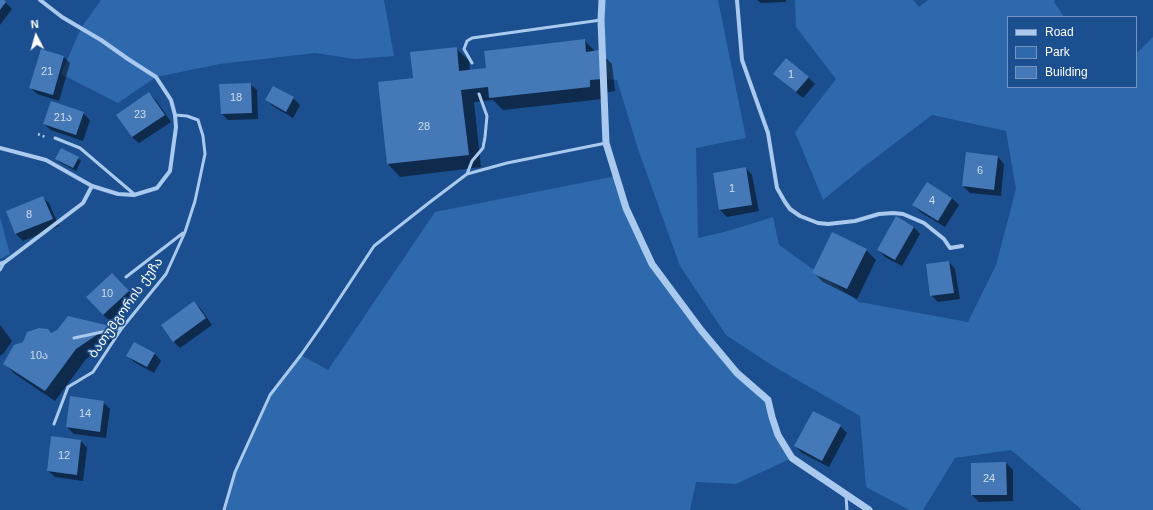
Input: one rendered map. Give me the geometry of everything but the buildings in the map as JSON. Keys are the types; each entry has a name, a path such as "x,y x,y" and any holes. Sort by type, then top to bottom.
{"street":[{"path":"0,148 46,160 92,186 118,194 134,195 157,188 170,171 176,127 175,115 171,100 156,77 62,17 40,0"},
{"path":"602,0 601,20 606,143 626,208 652,264 701,330 737,373 768,400 778,435 792,458 869,510"},
{"path":"737,0 742,60 768,133 777,188 790,209 800,216 818,223 828,224 855,221 878,214 903,214 924,223 944,239 950,248 962,246"},
{"path":"0,264 5,262 83,203 92,186"}],"lane":[{"path":"472,64 464,49 467,41 472,38 601,20"},
{"path":"468,174 472,161 483,148 485,137 486,116 479,94"},
{"name":"ბათუმგორის ქუჩა","path":"54,424 68,387 93,372 122,328 166,274 185,232 195,201 205,154 203,136 198,120 187,116 175,115"},
{"path":"55,138 80,148 134,195"},
{"path":"224,510 235,472 270,394 301,355 374,246 468,174 507,163 606,143"},
{"path":"126,277 185,232"},
{"path":"0,270 5,262"},
{"path":"74,338 122,328"},
{"path":"846,494 847,510"}],"green space":[{"path":"101,0 384,0 394,56 355,59 315,53 220,64 156,77 118,103 61,74 81,28"},
{"path":"602,0 718,0 746,138 696,148 698,238 728,231 773,217 779,245 859,302 968,322 996,265 1016,189 1006,131 932,115 823,200 795,132 836,79 796,27 795,0 913,0 919,7 928,0 1055,0 1054,2 1063,16 1007,16 1007,88 1137,88 1137,53 1153,37 1153,510 1082,510 1011,450 955,458 923,510 909,510 866,487 860,416 773,366 726,335 680,266 638,149 617,80 603,79"},
{"path":"616,176 652,264 737,373 768,400 772,417 792,458 736,484 696,482 690,510 224,510 235,472 270,394 301,355 328,370 435,212"},
{"path":"0,217 10,254 0,259"}]}
